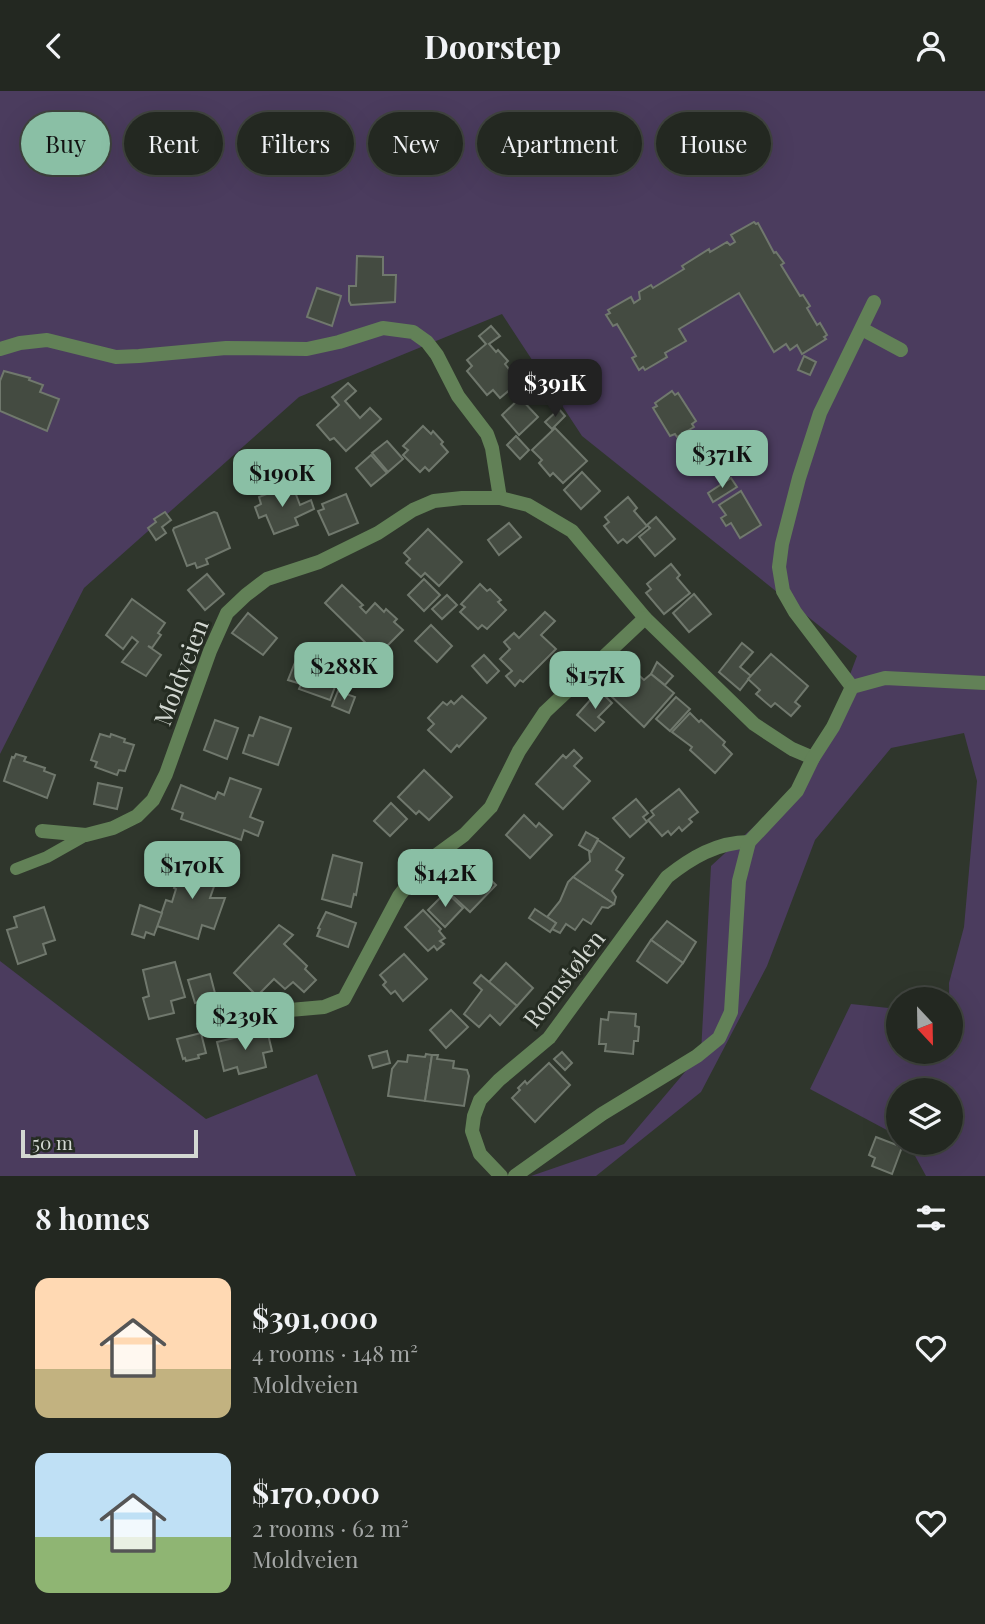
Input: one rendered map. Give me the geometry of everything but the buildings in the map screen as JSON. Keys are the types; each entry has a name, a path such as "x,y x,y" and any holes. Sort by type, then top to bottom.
{"street":[{"path":"852,687 795,612 783,591 779,567 782,544 799,478 820,413 874,302"},
{"path":"0,349 20,343 47,340 116,357 226,348 307,349 339,342 383,327 413,332 427,342 437,355 458,396 487,434 492,448 500,498"},
{"path":"862,329 901,350"},
{"name":"Moldveien","path":"42,831 86,835 113,828 137,816 153,800 166,774 210,651 227,614 267,579 319,562 434,501 500,498 528,505 572,531 645,618 754,724 792,749 813,758"},
{"path":"215,1023 256,1013 324,1007 344,999 399,896 423,865 464,835 491,807 519,751 545,712 645,618"},
{"path":"515,1176 602,1114 698,1056 719,1038 732,1012 739,881 749,842 797,791 852,687 886,677 985,683"},
{"name":"Romstølen","path":"501,1176 480,1154 472,1131 480,1100 499,1080 549,1038 667,877 690,859 711,849 749,842"}],"lane":[{"path":"16,869 47,857 86,835"}],"shaded area":[{"path":"0,91 985,91 985,1176 926,1176 915,1155 963,1155 963,1078 886,1078 886,1130 810,1089 851,1004 886,1008 886,1064 963,1064 963,987 949,987 949,983 964,927 977,781 964,733 891,748 815,840 767,966 701,1092 596,1176 531,1176 624,1144 701,1053 711,866 813,772 857,656 582,436 502,314 299,397 84,588 0,754"},
{"path":"0,961 206,1119 317,1074 356,1176 0,1176"}]}
